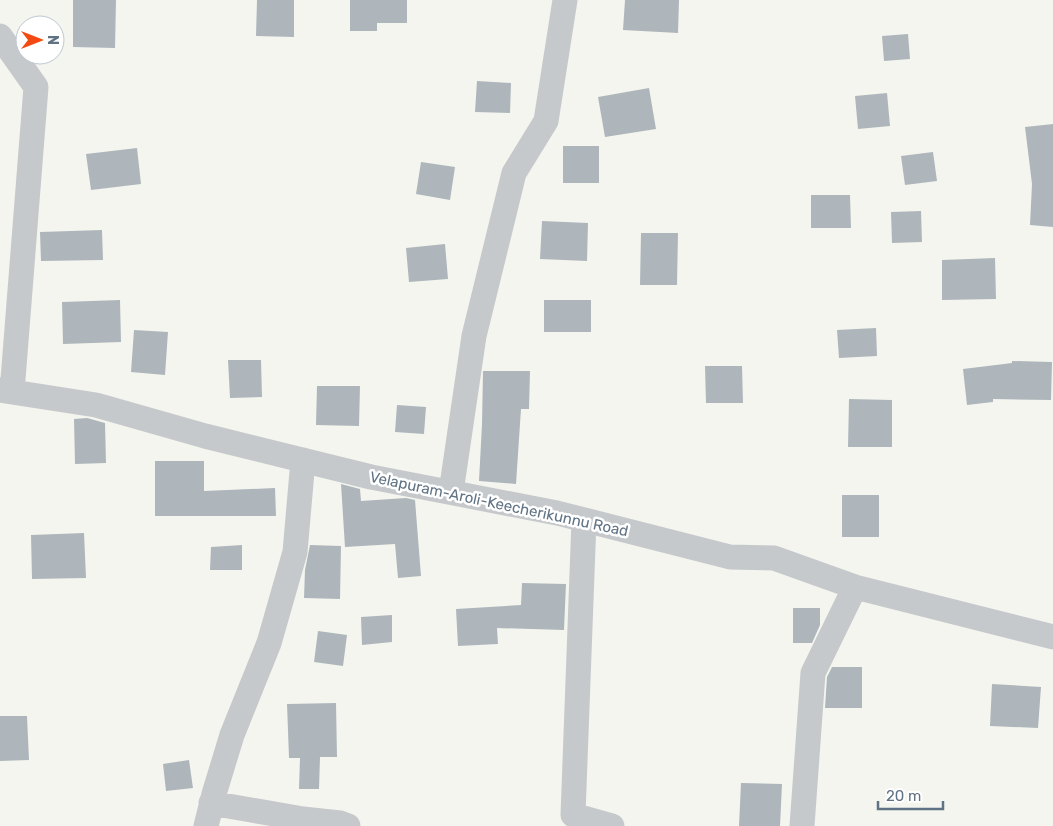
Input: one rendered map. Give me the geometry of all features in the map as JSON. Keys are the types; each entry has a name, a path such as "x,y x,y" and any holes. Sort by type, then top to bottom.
{"street":[{"path":"451,492 474,336 514,173 546,121 565,0"},
{"path":"0,36 36,87 6,391"},
{"name":"Velapuram-Aroli-Keecherikunnu Road","path":"6,391 96,405 205,436 371,477 584,520 730,557 774,558 855,587 1053,637"},
{"path":"303,460 296,552 269,643 232,735 209,815 265,813 340,823 348,826"},
{"path":"584,520 573,820 612,826"},
{"path":"802,826 814,673 855,587"}],"building":[{"path":"73,0 116,0 115,48 73,47"},
{"path":"257,0 294,0 294,37 256,36"},
{"path":"350,0 407,0 407,23 377,23 377,31 350,31"},
{"path":"625,0 679,0 678,33 623,30"},
{"path":"908,34 910,59 884,61 882,36"},
{"path":"477,81 511,83 510,113 475,112"},
{"path":"649,88 656,129 605,137 598,97"},
{"path":"887,93 890,126 858,129 855,96"},
{"path":"1053,124 1053,227 1030,225 1032,184 1025,127"},
{"path":"563,146 599,146 599,183 563,183"},
{"path":"137,148 141,184 91,190 86,154"},
{"path":"933,152 937,181 905,185 901,156"},
{"path":"421,162 455,167 450,200 416,194"},
{"path":"811,195 850,195 851,228 811,228"},
{"path":"921,211 922,242 892,243 891,212"},
{"path":"542,221 588,223 587,261 540,259"},
{"path":"102,230 103,260 41,261 40,232"},
{"path":"641,233 678,233 677,285 640,285"},
{"path":"445,244 448,279 409,282 406,248"},
{"path":"995,258 996,299 942,300 942,260"},
{"path":"120,300 121,342 63,344 62,302"},
{"path":"544,300 591,300 591,332 544,332"},
{"path":"876,328 877,356 839,358 837,330"},
{"path":"134,330 168,332 165,375 131,372"},
{"path":"228,360 261,360 262,397 230,398"},
{"path":"1012,361 1052,362 1051,400 993,399 993,402 967,405 963,369 1012,363"},
{"path":"705,366 742,366 743,403 706,403"},
{"path":"483,371 530,371 529,409 521,409 516,484 479,481"},
{"path":"317,386 360,386 359,426 316,425"},
{"path":"849,399 892,400 892,447 848,447"},
{"path":"397,405 426,407 424,434 395,432"},
{"path":"87,418 105,423 106,463 75,464 74,419"},
{"path":"155,461 204,461 204,491 275,488 276,516 155,516"},
{"path":"341,484 360,489 361,501 406,498 415,500 421,576 398,578 395,544 345,547"},
{"path":"842,495 879,495 879,537 842,537"},
{"path":"84,533 86,578 32,579 31,535"},
{"path":"242,545 242,570 210,570 211,547"},
{"path":"310,545 341,546 340,599 304,598 305,570"},
{"path":"522,583 566,584 564,630 497,628 498,644 458,646 456,609 521,605"},
{"path":"793,608 820,608 820,625 812,643 793,643"},
{"path":"392,615 392,642 362,645 361,617"},
{"path":"318,631 347,635 343,666 314,662"},
{"path":"832,667 862,667 862,708 825,708 827,677"},
{"path":"992,684 1041,687 1038,728 990,726"},
{"path":"336,703 337,757 320,757 319,789 299,789 300,758 289,758 287,704"},
{"path":"0,716 27,716 29,760 0,761"},
{"path":"189,760 193,788 166,791 163,764"},
{"path":"741,783 782,784 780,826 739,826"}]}
